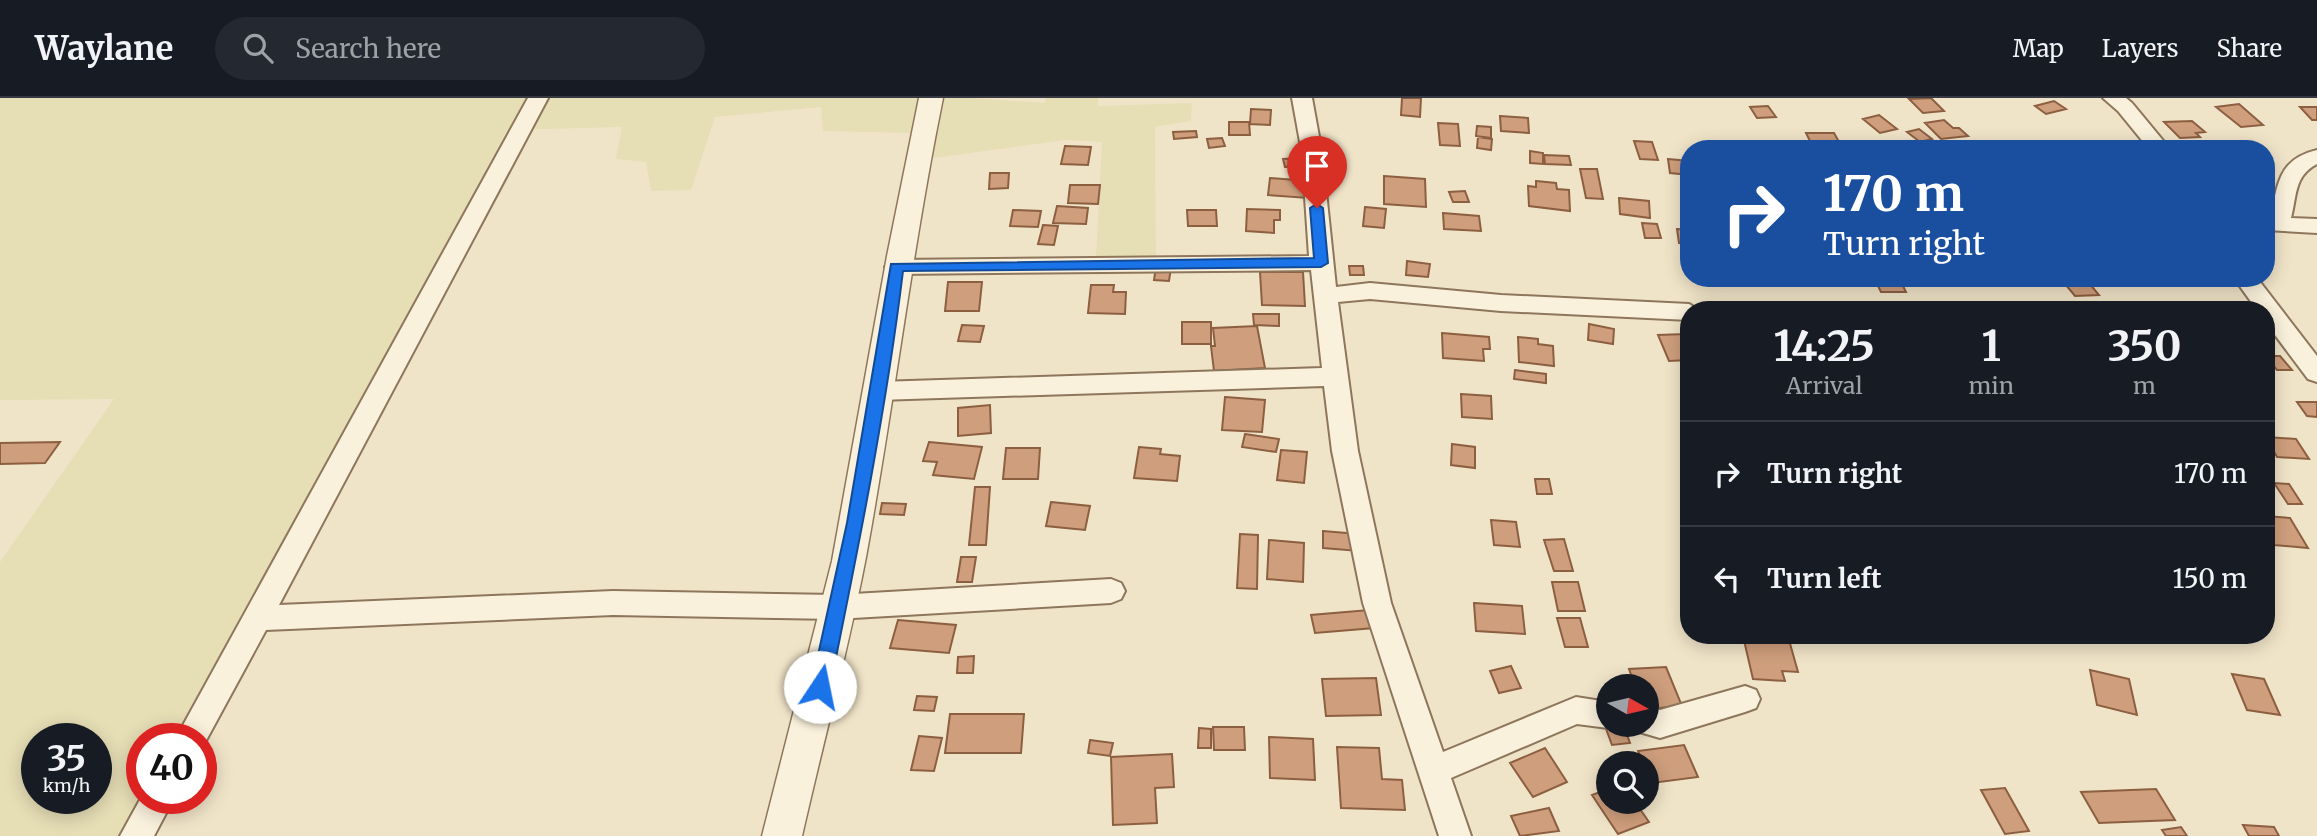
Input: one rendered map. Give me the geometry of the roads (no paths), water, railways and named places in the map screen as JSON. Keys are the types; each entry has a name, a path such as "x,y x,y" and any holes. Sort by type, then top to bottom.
{"street":[{"path":"200,723 259,618 458,241 538,98"},
{"path":"782,836 820,687 855,523 896,267 931,98"},
{"path":"1302,98 1312,153 1321,263 1345,451 1377,603 1455,836"},
{"path":"2113,98 2125,107 2152,140"},
{"path":"2275,216 2294,167 2317,156"},
{"path":"2275,222 2317,226"},
{"path":"896,267 1321,263"},
{"path":"2252,287 2262,301"},
{"path":"1326,296 1370,291 1501,303 1680,312"},
{"path":"2275,318 2317,373"},
{"path":"2275,340 2292,340"},
{"path":"878,391 1336,377"},
{"path":"259,618 613,603 836,607 1111,591"},
{"path":"1659,723 1745,699"},
{"path":"1435,770 1576,710 1596,713"},
{"path":"136,836 149,814"}]}
